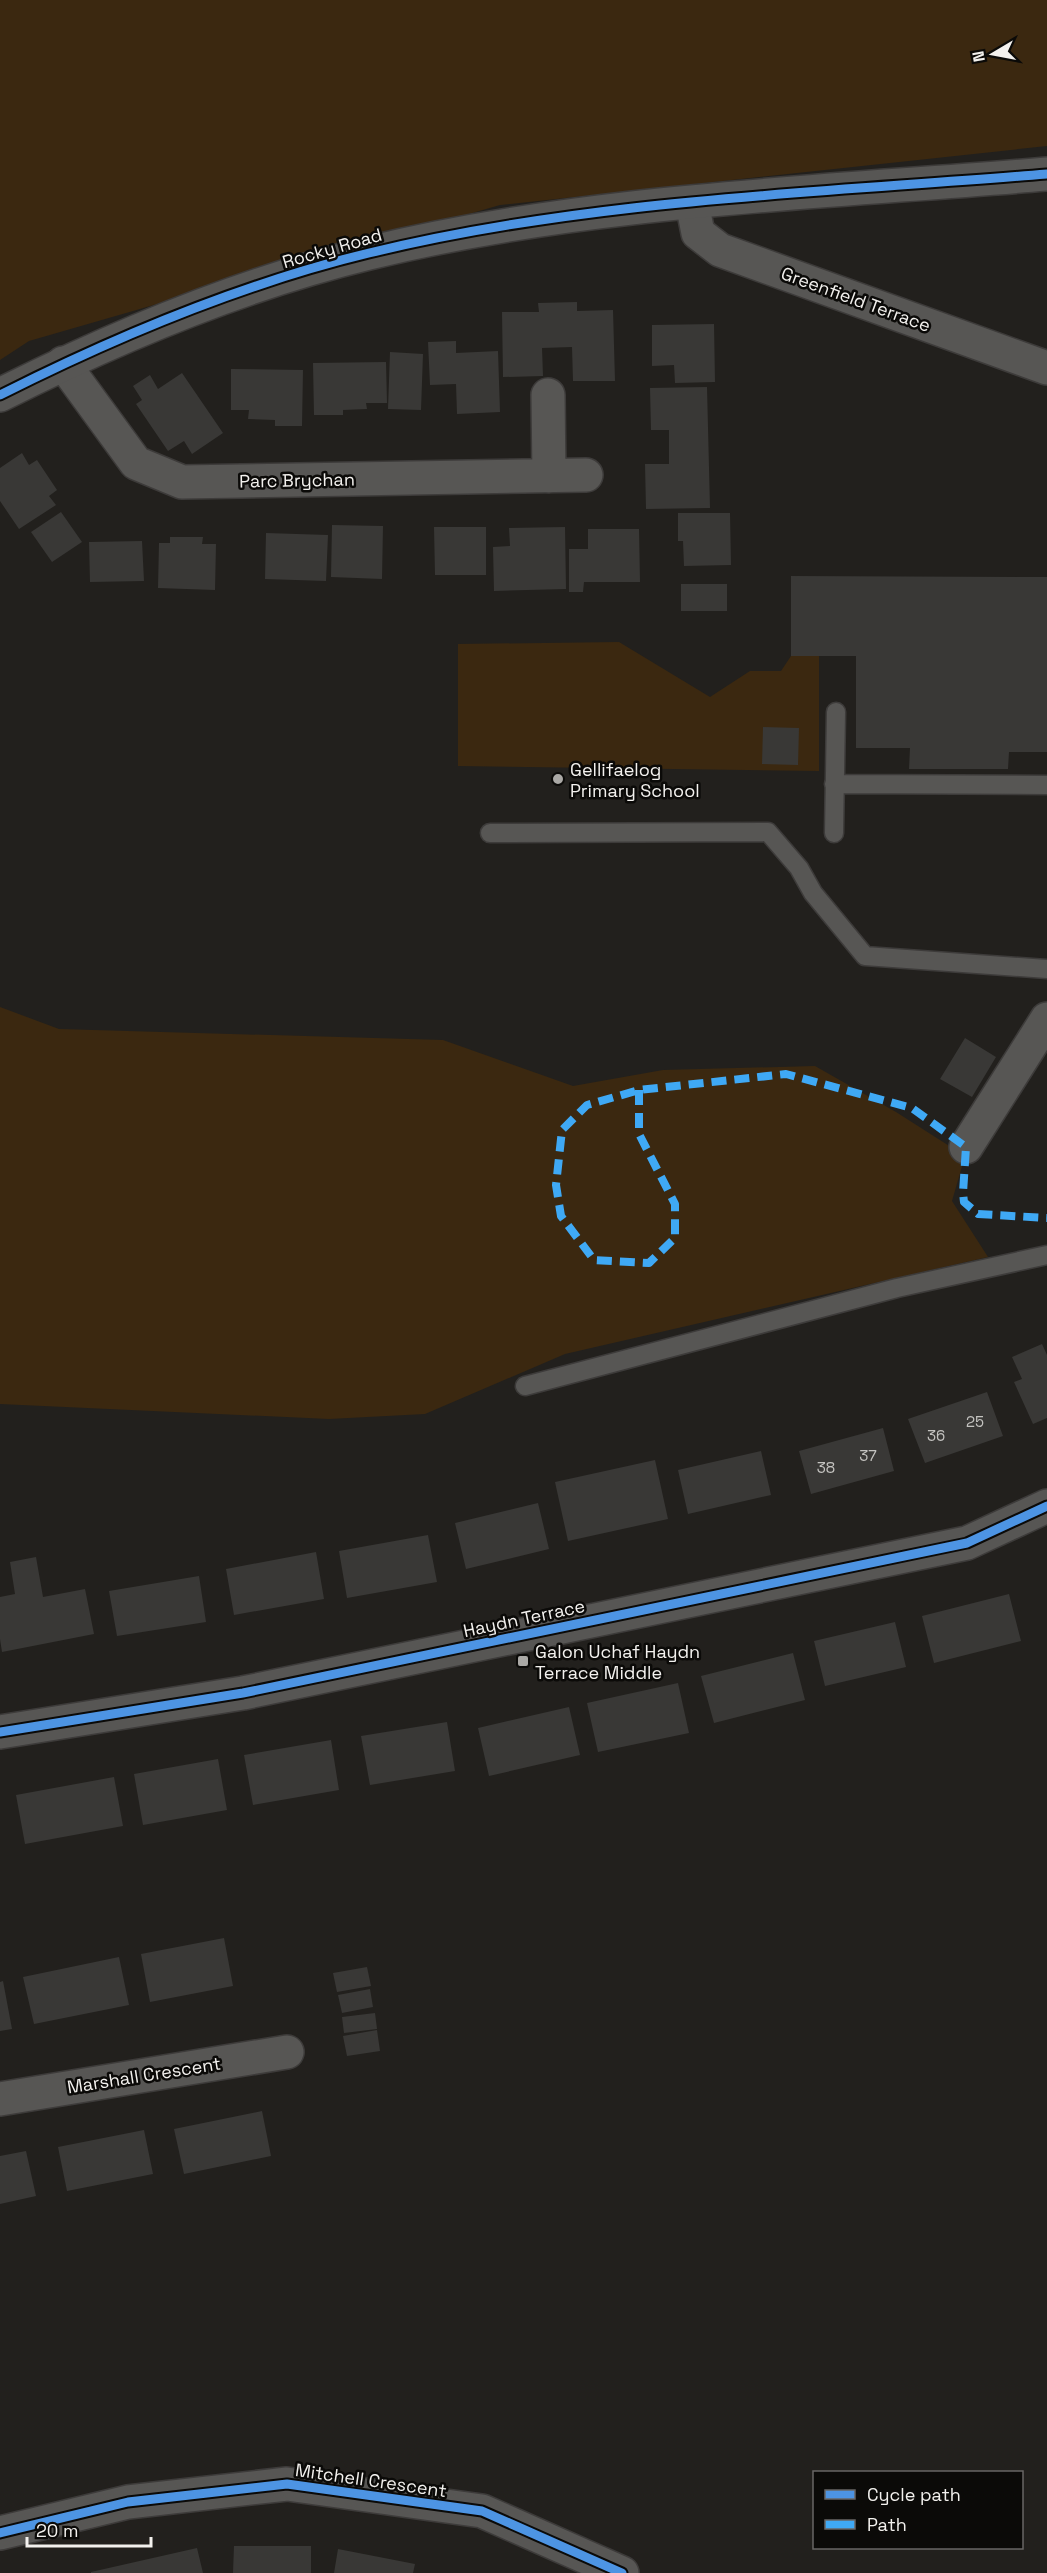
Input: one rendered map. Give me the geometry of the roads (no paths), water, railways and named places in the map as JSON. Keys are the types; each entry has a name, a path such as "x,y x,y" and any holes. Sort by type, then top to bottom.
{"street":[{"name":"Rocky Road","path":"0,395 63,363 191,310 273,281 367,253 470,231 692,203 1047,174"},
{"name":"Greenfield Terrace","path":"692,203 698,233 720,250 1047,368"},
{"name":"Parc Brychan","path":"63,363 136,464 182,482 586,475"},
{"path":"548,395 549,476"},
{"path":"966,1147 1047,1019"},
{"name":"Haydn Terrace","path":"0,1731 243,1694 967,1543 1047,1506"},
{"name":"Marshall Crescent","path":"0,2098 287,2052"},
{"name":"Mitchell Crescent","path":"0,2533 128,2502 287,2484 482,2511 622,2573"}],"lane":[{"path":"834,833 836,712"},
{"path":"834,784 1047,785"},
{"path":"490,833 768,832 799,868 813,893 865,956 1047,969"},
{"path":"525,1386 897,1288 1047,1255"}],"place":[{"name":"Gellifaelog Primary School","path":"558,779"},
{"name":"Galon Uchaf Haydn Terrace Middle","path":"523,1661"}]}
